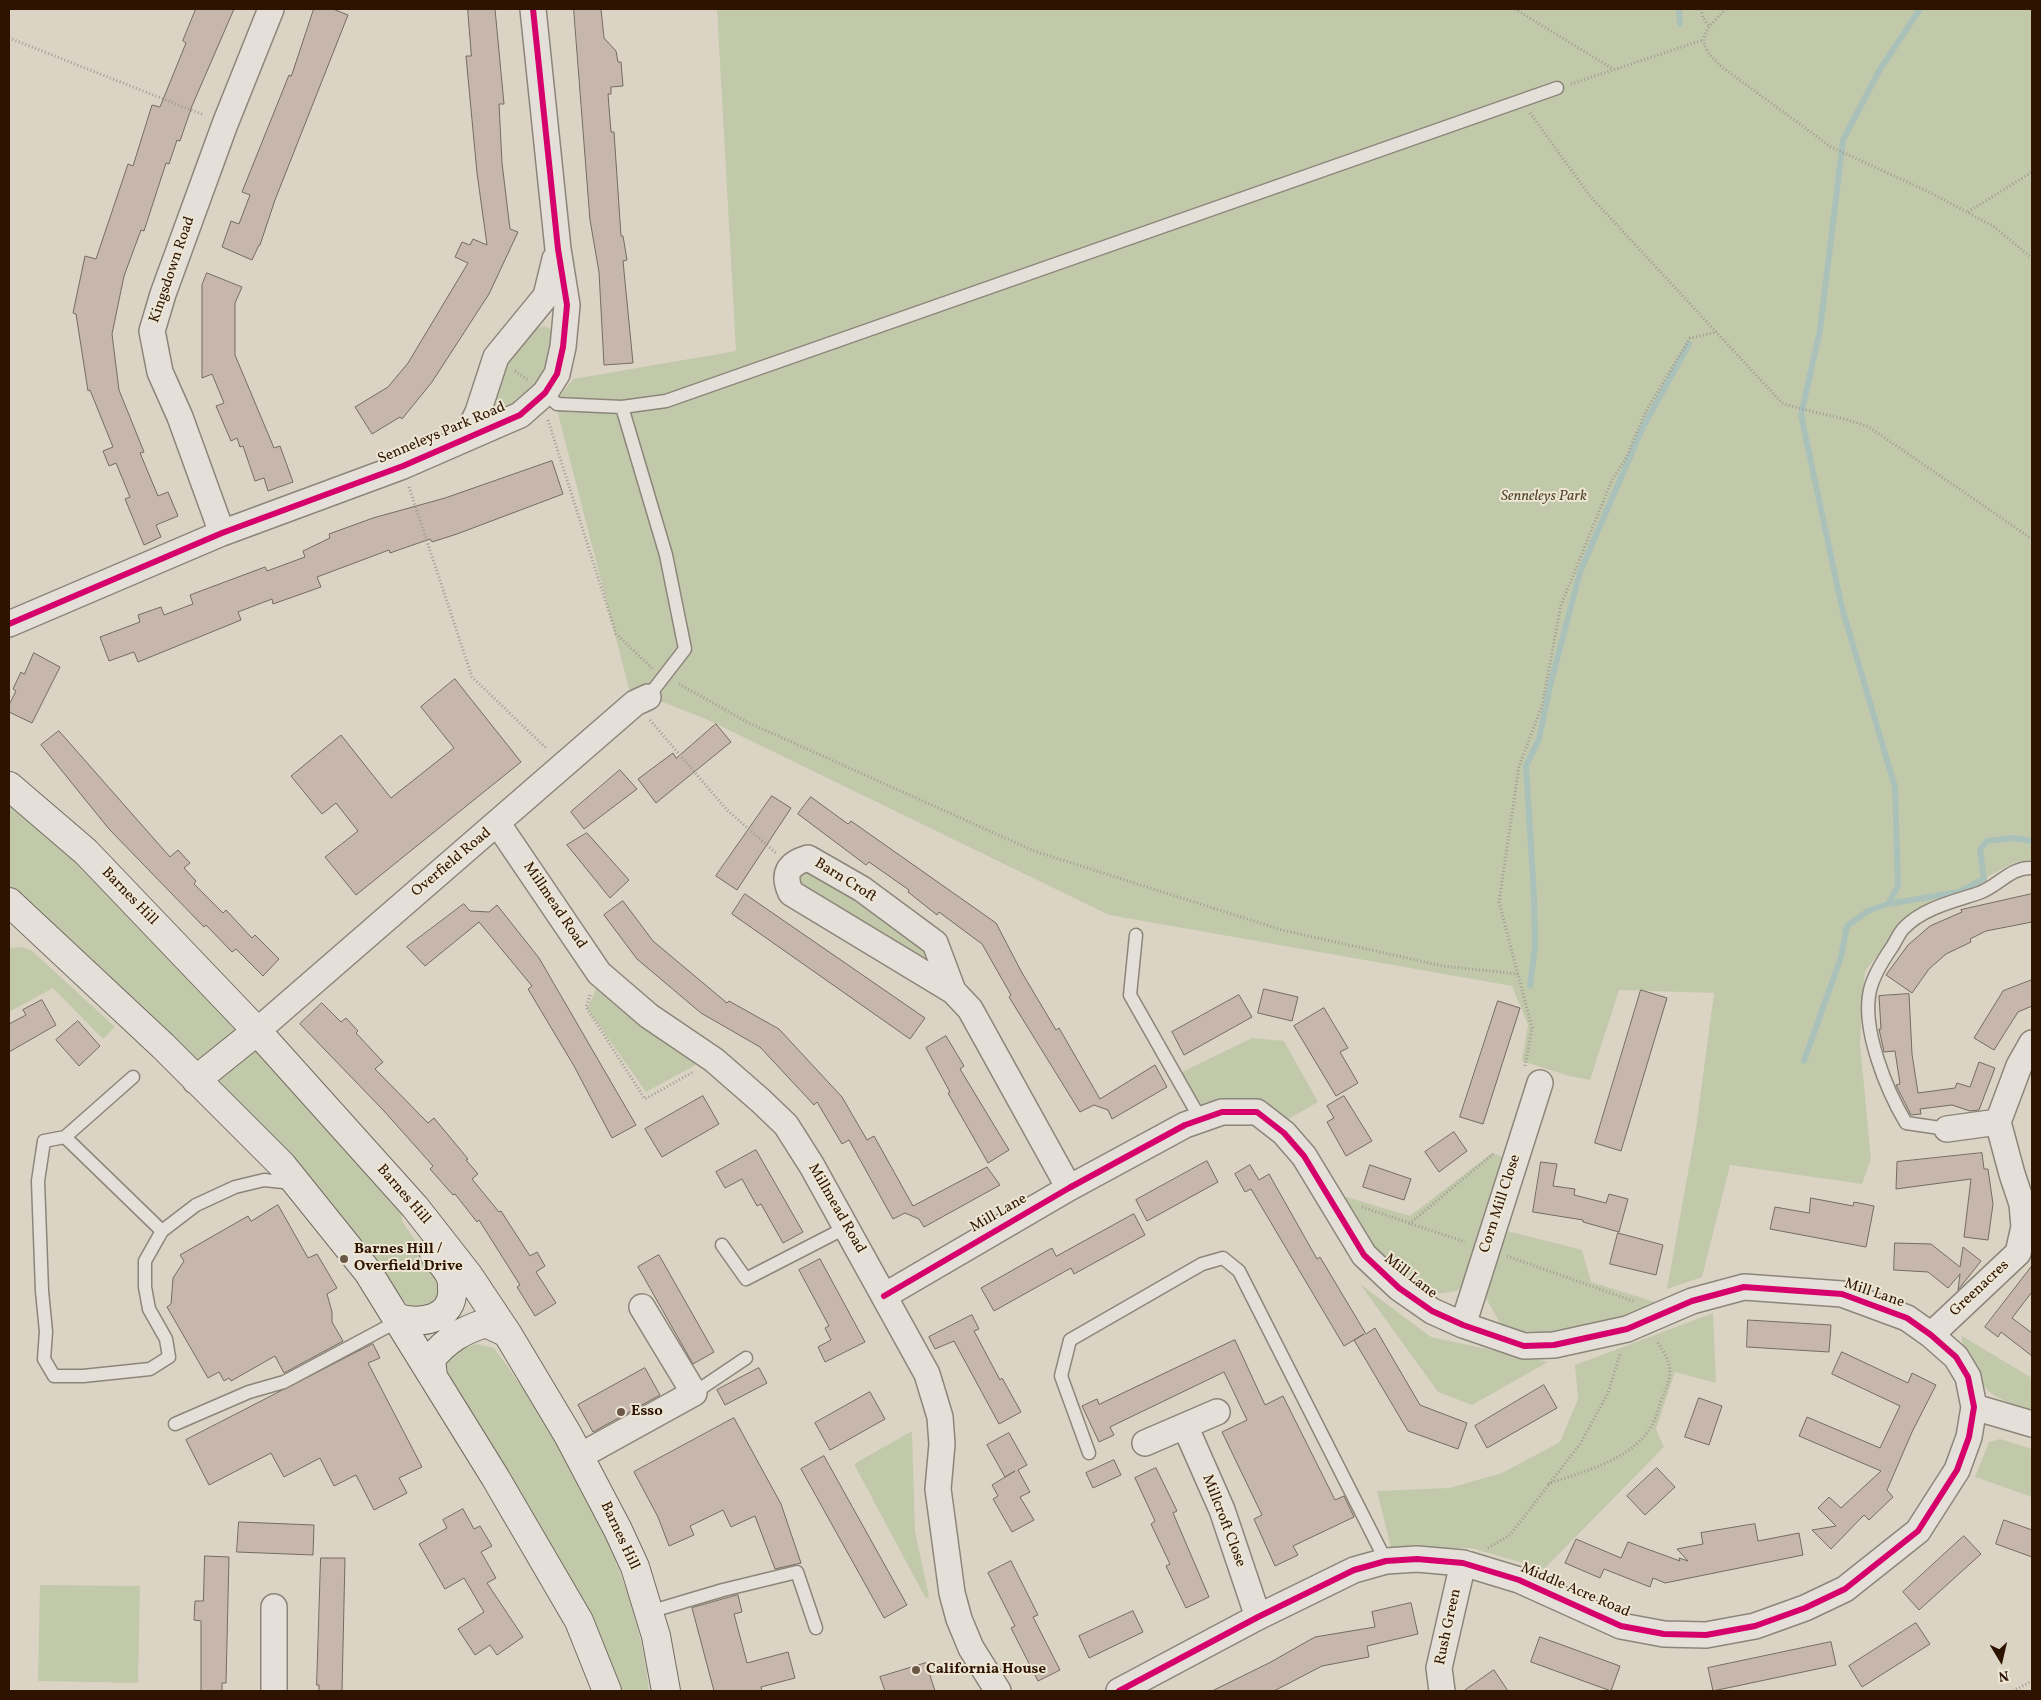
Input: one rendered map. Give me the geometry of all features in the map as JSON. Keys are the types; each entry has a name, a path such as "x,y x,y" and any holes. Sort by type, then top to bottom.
{"main road":[{"name":"Barnes Hill","path":"9,786 86,852 257,1031 415,1207 469,1276 507,1333 580,1456 635,1567 656,1636 666,1691"},
{"path":"9,902 157,1040 282,1165 368,1272 495,1477 579,1621 607,1691"},
{"path":"196,1080 257,1031"},
{"path":"397,1319 406,1321 430,1320 446,1312 453,1298 451,1276 413,1227 415,1207"},
{"path":"433,1377 431,1359 443,1344 468,1328 486,1323 507,1333"}],"street":[{"name":"Kingsdown Road","path":"222,533 180,417 160,372 152,331 163,294 225,124 271,9"},
{"name":"Senneleys Park Road","path":"9,624 222,533 402,466 520,416 545,393 557,374 563,347 567,305 558,249 533,9"},
{"name":"Senneleys Park Road","path":"460,440 471,427 478,412 496,356 546,296 558,249"},
{"name":"Overfield Road","path":"257,1031 564,765 642,700"},
{"name":"Millmead Road","path":"498,824 599,973 650,1016 714,1060 786,1125 847,1227 927,1374 940,1417 942,1444 938,1489 952,1593 959,1619 971,1648 998,1691"},
{"name":"Barn Croft","path":"953,990 935,943 862,889 808,858 795,862 787,873 785,881 791,893 953,990 970,1009 1069,1188"},
{"path":"1947,1128 1998,1122 2019,1066 2032,1043"},
{"name":"Corn Mill Close","path":"1463,1326 1487,1249 1532,1077"},
{"name":"Mill Lane","path":"884,1296 1069,1188 1185,1125 1222,1112 1257,1112 1284,1133 1304,1156 1364,1255 1399,1288 1432,1311 1463,1326 1524,1346 1554,1345 1576,1342 1646,1322 1692,1301 1744,1286 1842,1294 1907,1318 1931,1335 1956,1357 1968,1377 1974,1408"},
{"name":"Greenacres","path":"1931,1335 2018,1252 2024,1227 2022,1204 1998,1122"},
{"path":"580,1456 694,1393 642,1307"},
{"path":"1974,1408 2032,1424"},
{"name":"Middle Acre Road","path":"1119,1691 1258,1617 1354,1570 1386,1562 1417,1559 1463,1563 1519,1580 1621,1626 1664,1634 1706,1635 1755,1626 1805,1608 1846,1588 1918,1531 1957,1470 1969,1438 1974,1408"},
{"path":"1145,1444 1218,1412"},
{"name":"Millcroft Close","path":"1185,1426 1222,1510 1258,1617"},
{"name":"Rush Green","path":"1442,1691 1439,1668 1463,1563"},
{"path":"274,1607 274,1691"}],"lane":[{"path":"545,393 557,404 622,406 666,401 1557,88"},
{"path":"622,406 666,555 685,649 642,700"},
{"path":"1947,1128 1906,1123 1889,1095 1869,1030 1870,992 1881,963 1904,928 1928,911 1990,889 2001,878 2022,867 2032,868"},
{"path":"1136,935 1130,995 1201,1120"},
{"path":"133,1077 65,1137 44,1142 38,1181 42,1291 46,1332 44,1359 54,1376 83,1376 150,1369 169,1356 166,1338 149,1309 145,1272 145,1261 162,1231 196,1205 234,1187 264,1180 296,1183"},
{"path":"65,1137 162,1231"},
{"path":"722,1245 746,1279 847,1227"},
{"path":"1089,1453 1061,1376 1070,1340 1202,1264 1223,1258 1239,1271 1386,1562"},
{"path":"175,1424 249,1392 284,1382 397,1319"},
{"path":"694,1393 746,1358"},
{"path":"649,1612 723,1590 797,1572 816,1628"}],"path":[{"path":"1515,9 1613,70"},
{"path":"1702,9 1703,18 1709,26"},
{"path":"1726,9 1704,32 1703,40 1709,55 1722,67 1831,147 1968,212 1993,226 2032,258"},
{"path":"9,38 225,124"},
{"path":"1557,88 1703,40"},
{"path":"1521,100 1590,196 1782,403 1811,412 1848,419 1869,427 2032,539"},
{"path":"1968,212 2032,172"},
{"path":"1532,1077 1532,1028 1500,902 1519,766 1542,706 1562,605 1612,480 1625,460 1646,411 1690,338 1717,332"},
{"path":"496,356 545,393 548,419 616,634 648,666 664,676 747,722 1034,851 1282,930 1443,966 1518,974"},
{"path":"402,466 472,677 564,765"},
{"path":"642,700 728,810 777,854 787,873"},
{"path":"599,973 586,1007 645,1100 714,1060"},
{"path":"1409,1224 1492,1154 1496,1145"},
{"path":"1329,1196 1487,1249 1646,1322 1669,1360 1671,1378 1650,1429 1634,1447 1606,1462 1547,1484"},
{"path":"1463,1563 1510,1534 1580,1444 1646,1322"},
{"path":"2013,1691 2032,1681"}],"green space":[{"name":"Senneleys Park","path":"717,9 2032,9 2032,860 2016,862 1906,919 1865,971 1860,1043 1871,1159 1862,1184 1730,1165 1702,1277 1667,1289 1696,1128 1714,993 1619,990 1590,1080 1569,1076 1522,1061 1528,1025 1512,986 1109,915 706,719 629,689 555,402 573,379 736,351"},
{"path":"544,326 553,330 557,342 536,398 504,411 494,405 491,392 495,378 529,330"},
{"path":"9,801 100,883 401,1204 402,1221 443,1281 440,1299 427,1312 412,1309 48,922 9,887"},
{"path":"797,862 930,945 945,983 793,888"},
{"path":"22,947 31,950 115,1027 103,1039 53,988 9,1012 9,948"},
{"path":"599,983 703,1061 646,1092 587,1008"},
{"path":"1252,1038 1284,1041 1318,1102 1287,1120 1277,1115 1204,1111 1176,1075"},
{"path":"1492,1153 1510,1159 1469,1281 1456,1291 1436,1294 1409,1281 1371,1244 1340,1195 1410,1216"},
{"path":"1507,1231 1582,1250 1591,1282 1655,1302 1642,1314 1557,1333 1514,1331 1502,1327 1486,1298"},
{"path":"1360,1284 1431,1337 1548,1362 1472,1405 1438,1392"},
{"path":"1713,1313 1716,1383 1675,1372 1656,1429 1664,1447 1544,1569 1471,1548 1391,1548 1377,1491 1449,1488 1502,1473 1560,1442 1578,1399 1575,1365"},
{"path":"1962,1336 2032,1378 2032,1412 2001,1399 1987,1390 1969,1361 1963,1346"},
{"path":"477,1344 494,1348 520,1384 546,1424 593,1510 630,1602 642,1647 649,1691 614,1691 442,1371 452,1356 465,1348"},
{"path":"912,1431 915,1532 929,1596 926,1599 854,1464"},
{"path":"2000,1439 2032,1449 2032,1497 1975,1477 1989,1442"},
{"path":"40,1585 140,1586 138,1683 38,1681"}],"building":[{"path":"196,9 234,9 192,106 180,141 177,140 169,164 166,163 144,231 141,230 124,276 112,334 119,390 144,452 140,453 158,496 168,492 178,516 156,525 161,537 144,545 125,499 130,497 116,463 109,466 103,451 113,447 90,390 88,391 76,314 73,313 85,256 96,259 128,164 133,166 152,105 160,107 186,43 183,41"},
{"path":"314,9 333,9 348,15 275,200 260,245 252,260 222,247 231,221 239,224 250,195 242,192 289,75 291,76"},
{"path":"468,9 495,9 504,104 499,104 502,163 510,229 518,232 489,294 432,382 402,419 400,417 372,434 355,407 388,387 408,363 468,263 455,257 462,242 470,245 473,239 487,245 477,173 466,56 471,56"},
{"path":"574,9 601,9 604,38 616,51 618,62 621,62 623,86 611,87 611,94 608,94 611,132 614,132 621,236 623,236 627,260 623,261 633,363 604,365 599,272 590,220"},
{"path":"207,273 242,287 235,303 235,355 274,448 280,446 293,482 268,491 264,478 255,481 243,446 240,447 237,438 231,441 216,406 224,403 212,374 202,378 202,285"},
{"path":"552,461 563,494 457,534 432,542 430,539 390,553 389,550 317,577 321,587 273,604 272,599 238,612 241,620 138,662 134,652 109,661 100,637 140,622 138,615 161,607 164,615 193,604 190,595 265,567 267,571 305,557 303,551 330,538 329,534 373,518 445,498"},
{"path":"34,653 60,667 32,723 9,712 9,705 16,691 13,689 21,672 24,674"},
{"path":"455,679 521,762 356,895 325,857 358,831 336,803 322,814 291,776 341,735 391,798 454,748 421,707"},
{"path":"716,724 731,742 656,803 638,779 673,753 676,758"},
{"path":"59,731 170,857 178,850 190,863 184,868 196,881 194,884 223,913 226,910 252,938 255,935 279,959 263,976 236,949 232,952 206,925 204,927 109,829 41,745"},
{"path":"620,770 637,789 584,829 571,812"},
{"path":"772,796 791,808 737,890 716,876"},
{"path":"811,797 848,824 851,821 996,923 1021,971 1056,1030 1059,1028 1100,1099 1155,1065 1167,1087 1112,1119 1108,1110 1094,1105 1080,1112 1009,997 1011,995 982,944 939,912 937,915 908,892 909,890 869,862 866,865 798,814"},
{"path":"587,833 629,880 610,898 567,845"},
{"path":"745,894 925,1018 910,1039 732,914"},
{"path":"2032,894 2032,922 1986,931 1970,939 1971,942 1946,954 1929,969 1912,993 1886,975 1908,945 1930,926 1962,912 1961,910"},
{"path":"623,901 653,941 727,1003 729,1001 779,1029 842,1097 867,1140 874,1136 913,1206 987,1167 1000,1185 924,1227 919,1219 905,1213 893,1219 849,1140 842,1144 817,1102 814,1105 760,1047 701,1013 637,959 604,915"},
{"path":"464,904 470,911 489,912 497,905 539,958 636,1125 612,1138 574,1066 528,989 532,986 479,922 425,966 407,947"},
{"path":"2032,980 2032,1006 2018,1012 1994,1050 1974,1038 2003,991"},
{"path":"1264,989 1298,997 1292,1021 1258,1013"},
{"path":"1641,990 1667,998 1621,1151 1595,1143"},
{"path":"1909,994 1912,1054 1918,1093 1955,1088 1957,1083 1970,1087 1979,1062 1995,1068 1979,1110 1970,1111 1952,1105 1920,1109 1921,1114 1911,1115 1896,1085 1900,1084 1895,1051 1884,1052 1879,1029 1881,1029 1879,996"},
{"path":"1239,995 1252,1017 1184,1055 1172,1032"},
{"path":"42,1000 56,1025 9,1052 9,1024 26,1015 23,1010"},
{"path":"1498,1001 1520,1008 1483,1124 1460,1117"},
{"path":"322,1003 341,1022 346,1018 358,1031 356,1033 383,1062 375,1069 428,1123 434,1118 468,1159 466,1160 478,1174 472,1179 499,1212 501,1211 530,1256 537,1252 545,1266 536,1272 556,1303 535,1316 517,1287 520,1285 479,1220 477,1222 455,1194 453,1195 430,1169 433,1166 384,1111 300,1024"},
{"path":"1324,1008 1348,1048 1340,1052 1358,1083 1336,1096 1294,1026"},
{"path":"78,1021 100,1046 79,1066 56,1040"},
{"path":"946,1036 964,1066 960,1069 1009,1150 988,1163 948,1093 950,1092 926,1048"},
{"path":"703,1096 719,1124 662,1157 645,1129"},
{"path":"1344,1096 1372,1141 1346,1156 1327,1122 1334,1118 1327,1106"},
{"path":"1454,1132 1467,1151 1439,1172 1425,1152"},
{"path":"756,1150 803,1232 783,1243 761,1204 757,1206 742,1179 725,1188 716,1172"},
{"path":"1982,1153 1984,1169 1988,1169 1993,1204 1988,1240 1964,1237 1971,1179 1896,1189 1897,1162"},
{"path":"1207,1161 1218,1182 1147,1221 1136,1200"},
{"path":"1541,1162 1557,1164 1553,1186 1575,1189 1574,1195 1606,1203 1609,1194 1628,1199 1619,1232 1583,1222 1583,1220 1533,1212"},
{"path":"1250,1165 1259,1180 1269,1174 1317,1259 1320,1257 1366,1334 1375,1328 1420,1405 1467,1423 1458,1449 1408,1431 1354,1340 1344,1346 1251,1189 1245,1192 1235,1174"},
{"path":"1370,1165 1411,1179 1404,1200 1363,1187"},
{"path":"1811,1198 1853,1206 1854,1202 1874,1206 1866,1247 1770,1229 1775,1207 1809,1213"},
{"path":"278,1205 308,1258 317,1254 337,1288 327,1294 332,1312 332,1322 343,1341 284,1373 275,1356 231,1381 229,1378 224,1381 219,1372 208,1378 167,1307 171,1304 173,1278 184,1261 180,1255 248,1216 251,1221"},
{"path":"1134,1214 1145,1235 1074,1274 1071,1268 994,1311 981,1288 1052,1248 1056,1256"},
{"path":"1618,1233 1663,1245 1656,1275 1610,1264"},
{"path":"1895,1243 1931,1244 1960,1267 1963,1247 1981,1261 1958,1290 1960,1274 1948,1288 1928,1272 1894,1270"},
{"path":"659,1255 714,1352 693,1364 638,1267"},
{"path":"820,1259 865,1342 825,1362 818,1347 831,1340 825,1328 829,1326 799,1270"},
{"path":"2032,1266 2032,1292 2012,1318 2032,1333 2032,1356 2001,1332 1998,1337 1985,1327"},
{"path":"972,1315 979,1329 974,1331 1000,1380 1002,1378 1021,1412 999,1424 954,1341 935,1349 929,1337"},
{"path":"1748,1320 1831,1325 1829,1352 1747,1347"},
{"path":"1235,1340 1265,1405 1283,1396 1335,1500 1344,1496 1354,1517 1293,1546 1298,1555 1275,1566 1254,1519 1262,1515 1222,1432 1247,1420 1224,1372 1110,1427 1114,1435 1099,1442 1082,1406 1097,1399 1099,1404"},
{"path":"373,1344 380,1358 368,1363 422,1467 399,1478 407,1493 374,1510 356,1475 334,1486 320,1458 284,1477 271,1453 209,1485 186,1440"},
{"path":"1842,1352 1908,1383 1912,1373 1936,1385 1912,1432 1887,1490 1893,1497 1869,1520 1864,1515 1831,1549 1812,1530 1836,1526 1818,1508 1829,1497 1841,1508 1881,1471 1799,1436 1807,1417 1880,1448 1900,1406 1832,1374"},
{"path":"645,1368 660,1395 593,1432 578,1405"},
{"path":"759,1368 767,1383 725,1405 717,1390"},
{"path":"1544,1385 1557,1408 1487,1448 1475,1426"},
{"path":"870,1392 885,1419 830,1450 815,1423"},
{"path":"1699,1398 1722,1406 1709,1445 1685,1437"},
{"path":"734,1418 781,1504 801,1563 775,1569 755,1516 731,1527 723,1510 690,1526 694,1535 669,1546 658,1517 634,1472"},
{"path":"1009,1433 1027,1465 1018,1470 1030,1492 1020,1497 1034,1520 1012,1532 993,1499 998,1496 992,1485 1015,1471 1005,1477 987,1445"},
{"path":"824,1456 907,1605 884,1618 801,1469"},
{"path":"1114,1460 1121,1475 1093,1488 1086,1473"},
{"path":"1156,1468 1177,1511 1173,1513 1209,1597 1186,1608 1166,1566 1170,1564 1151,1524 1155,1521 1135,1478"},
{"path":"1657,1468 1675,1487 1645,1515 1627,1496"},
{"path":"463,1509 474,1529 480,1526 492,1546 481,1552 496,1578 487,1583 523,1637 497,1655 490,1645 475,1655 458,1629 484,1612 464,1578 445,1589 419,1544 447,1528 443,1520"},
{"path":"2004,1520 2032,1530 2032,1557 1996,1544"},
{"path":"239,1522 314,1525 313,1555 237,1552"},
{"path":"1755,1524 1758,1541 1799,1533 1803,1555 1665,1583 1653,1578 1650,1587 1604,1569 1600,1578 1565,1563 1576,1539 1621,1558 1628,1542 1680,1561 1679,1558 1688,1561 1677,1549 1703,1544 1701,1533"},
{"path":"1964,1536 1981,1554 1919,1610 1903,1592"},
{"path":"205,1556 229,1557 226,1683 222,1683 222,1691 201,1691 201,1621 194,1620 195,1601 203,1601"},
{"path":"321,1558 345,1558 342,1691 319,1691 319,1685 317,1685"},
{"path":"1011,1561 1038,1615 1033,1617 1060,1670 1038,1681 1011,1628 1015,1626 988,1573"},
{"path":"738,1595 742,1612 734,1614 747,1663 788,1652 795,1678 761,1687 762,1691 714,1691 692,1608"},
{"path":"1411,1603 1418,1634 1367,1646 1369,1657 1322,1666 1274,1691 1212,1691 1269,1663 1315,1637 1375,1627 1372,1612"},
{"path":"1133,1611 1143,1632 1089,1658 1079,1636"},
{"path":"1916,1623 1930,1644 1862,1687 1849,1666"},
{"path":"1540,1637 1620,1666 1611,1691 1531,1662"},
{"path":"1831,1642 1836,1665 1713,1691 1708,1668"},
{"name":"California House","path":"926,1663 935,1691 885,1691 880,1677"},
{"path":"1494,1670 1508,1691 1464,1691"}],"waterway":[{"path":"1679,9 1680,24"},
{"path":"1804,1061 1841,957 1847,926 1868,911 1888,904 1898,886 1895,787 1842,608 1801,415 1820,330 1843,140 1879,71 1920,9"},
{"path":"1530,986 1535,947 1534,896 1526,766 1539,739 1550,686 1580,572 1643,427 1689,344"},
{"path":"1888,904 1959,892 1984,879 1980,850 1987,841 2013,838 2032,841"}],"cycle path":[{"path":"9,624 222,533 403,466 520,415 545,393 557,374 563,347 567,305 558,249 533,9"},
{"path":"884,1296 1069,1188 1185,1125 1222,1112 1257,1112 1284,1133 1304,1156 1364,1255 1399,1288 1432,1311 1463,1325 1524,1346 1554,1345 1627,1329 1692,1301 1744,1287 1842,1294 1907,1318 1931,1335 1956,1357 1968,1377 1974,1407 1969,1437 1957,1470 1918,1531 1845,1589 1805,1608 1755,1626 1706,1635 1664,1634 1621,1626 1519,1580 1463,1563 1417,1559 1386,1561 1354,1570 1258,1617 1119,1691"}],"place":[{"name":"Barnes Hill / Overfield Drive","path":"344,1259"},
{"name":"Esso","path":"621,1412"},
{"name":"California House","path":"916,1670"}]}
